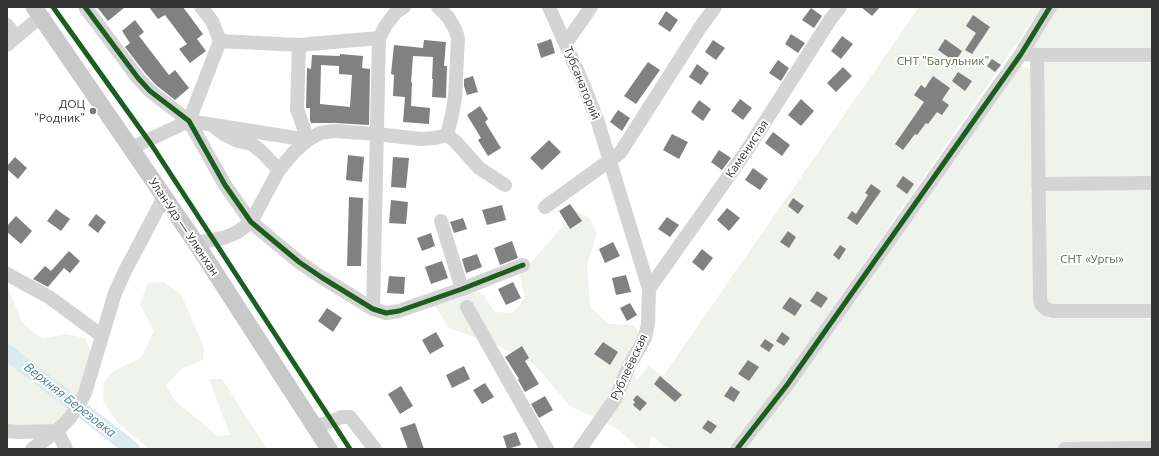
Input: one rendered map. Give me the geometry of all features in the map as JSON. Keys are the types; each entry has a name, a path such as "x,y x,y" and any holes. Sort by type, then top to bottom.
{"main road":[{"name":"Улан-Удэ — Улюнхан","path":"37,12 196,243 329,449"}],"street":[{"path":"85,7 138,78 150,91 189,121 225,185 251,222 299,262 373,309 386,313 399,311 462,289 523,265"},
{"path":"189,121 220,41 212,21 201,7"},
{"path":"373,309 379,38 389,20 396,12 404,7"},
{"path":"438,7 448,17 455,28 458,38 455,98 446,135"},
{"name":"Тубсанаторий","path":"549,7 566,43 597,119 610,161"},
{"path":"566,43 591,7"},
{"path":"545,207 620,153 715,7"},
{"name":"Каменистая","path":"649,289 747,150 830,20 840,7"},
{"path":"737,449 787,385 1021,54 1050,7"},
{"path":"11,41 37,12"},
{"path":"7,24 11,41"},
{"path":"220,41 299,45 379,38"},
{"path":"299,45 297,109 308,140"},
{"path":"1021,54 1152,55"},
{"path":"1037,55 1041,304 1046,309 1053,311 1152,312"},
{"path":"131,148 189,121 308,140"},
{"path":"210,124 225,135 238,141 252,144 279,170"},
{"path":"196,243 236,234 251,222 279,170 294,152 308,140 320,133 334,131 421,139 435,138 446,135 455,141 479,168 505,185"},
{"name":"Рублеёвская","path":"580,449 615,399 629,366 645,338 648,324 649,289 610,161"},
{"path":"1038,184 1152,183"},
{"path":"32,449 57,431 68,420 77,408 85,393 115,294 124,270 164,197"},
{"path":"441,221 462,289"},
{"path":"7,274 49,297 102,336"},
{"path":"467,307 548,449"},
{"path":"315,427 342,416 350,417 374,449"},
{"path":"7,431 57,431"},
{"path":"57,431 66,449"},
{"path":"1065,449 1148,449"}],"green space":[{"name":"СНТ \"Багульник\"","path":"919,7 1042,7 767,402 727,449 671,449 661,444 651,435 649,449 639,449 618,429 570,406 535,365 497,345 449,328 435,306 442,293 463,284 484,295 494,312 513,313 525,298 520,275 576,211 590,218 597,234 587,264 590,307 609,324 634,325 642,339 627,358 637,380 648,366 663,376"},
{"name":"СНТ «Ургы»","path":"1058,7 1152,7 1152,449 745,449 1015,64 1032,69 1035,39"},
{"path":"163,282 181,294 204,348 203,360 181,369 166,385 174,400 218,436 230,435 209,379 222,379 267,449 149,449 119,424 103,401 104,382 114,371 141,358 154,331 140,304 148,283"},
{"path":"7,285 22,322 42,339 66,334 85,338 92,354 81,388 66,414 45,432 11,438 7,436"}],"building":[{"path":"97,7 125,7 108,21"},
{"path":"149,7 183,7 203,34 197,39 206,51 190,63 179,49 187,44 165,15 158,19"},
{"path":"861,7 880,7 872,16"},
{"path":"811,8 822,16 814,28 802,20"},
{"path":"666,11 678,20 670,32 658,24"},
{"path":"973,15 990,27 972,54 965,50 976,33 966,26"},
{"path":"135,20 144,32 139,36 169,75 175,70 189,88 175,100 156,85 125,47 130,43 122,31"},
{"path":"791,34 805,43 798,53 785,44"},
{"path":"842,36 853,44 841,59 831,51"},
{"path":"551,39 555,53 541,58 537,44"},
{"path":"945,39 962,51 955,62 938,50"},
{"path":"424,40 446,42 444,66 447,66 446,98 432,97 433,57 413,56 411,106 430,108 429,124 403,122 405,97 393,96 394,75 391,74 394,45 423,48"},
{"path":"713,40 725,48 716,60 705,52"},
{"path":"340,54 363,56 362,68 370,69 369,125 311,123 310,108 306,108 307,68 311,69 312,55 340,56","holes":["321,65 339,66 339,74 352,75 350,107 320,104"]},
{"path":"992,59 1001,65 995,72 987,66"},
{"path":"778,60 789,68 781,81 769,73"},
{"path":"648,62 660,70 636,104 624,96"},
{"path":"697,64 709,73 701,85 689,77"},
{"path":"843,67 852,76 836,92 827,83"},
{"path":"958,72 972,81 965,91 952,81"},
{"path":"473,76 478,92 467,95 464,86 464,79"},
{"path":"933,76 950,88 942,100 949,105 942,115 937,112 917,135 915,134 903,150 895,144 924,102 914,95 921,85 925,88"},
{"path":"740,99 752,108 743,120 731,111"},
{"path":"801,99 814,111 801,126 788,115"},
{"path":"699,100 711,109 703,121 691,112"},
{"path":"480,106 488,119 485,122 501,148 488,156 478,140 481,138 467,115"},
{"path":"618,110 630,118 622,131 610,122"},
{"path":"773,132 790,145 782,156 765,143"},
{"path":"672,134 688,142 679,159 663,150"},
{"path":"549,140 561,152 542,170 530,158"},
{"path":"719,150 731,158 722,170 711,162"},
{"path":"348,155 364,157 362,182 346,180"},
{"path":"15,157 27,168 18,179 7,169 7,166"},
{"path":"393,157 409,158 406,188 391,187"},
{"path":"753,168 768,179 760,190 745,180"},
{"path":"903,176 914,184 907,194 896,186"},
{"path":"871,184 881,191 857,225 847,218 852,211 856,214 868,195 865,193"},
{"path":"349,197 363,198 361,266 347,266"},
{"path":"793,198 804,206 798,214 788,206"},
{"path":"391,200 408,202 406,224 389,223"},
{"path":"570,204 582,221 570,229 559,211"},
{"path":"502,205 506,220 487,225 482,210"},
{"path":"727,208 740,218 729,231 717,220"},
{"path":"56,209 70,219 61,231 47,221"},
{"path":"96,214 106,222 98,233 88,225"},
{"path":"16,216 32,231 21,244 7,232 7,226"},
{"path":"667,217 679,225 670,237 658,229"},
{"path":"463,218 467,229 454,233 450,222"},
{"path":"788,231 796,237 789,248 780,242"},
{"path":"431,233 435,246 422,251 417,238"},
{"path":"512,241 518,258 500,265 494,248"},
{"path":"613,242 620,256 605,263 599,249"},
{"path":"840,245 846,249 839,260 833,255"},
{"path":"702,249 713,258 703,271 692,262"},
{"path":"69,251 80,261 70,273 64,268 48,287 33,279 45,266 51,271"},
{"path":"477,254 482,267 466,273 462,259"},
{"path":"442,261 448,278 431,284 425,267"},
{"path":"626,275 631,292 616,295 612,278"},
{"path":"389,276 405,277 404,294 387,293"},
{"path":"513,282 521,298 506,305 498,289"},
{"path":"817,291 828,298 821,308 810,301"},
{"path":"790,297 802,305 795,316 782,308"},
{"path":"630,303 637,315 627,321 620,308"},
{"path":"327,308 342,318 333,332 318,321"},
{"path":"436,332 444,346 430,354 422,340"},
{"path":"782,332 790,338 784,346 776,341"},
{"path":"765,339 774,345 769,352 760,346"},
{"path":"603,342 618,352 610,365 594,354"},
{"path":"522,346 529,358 525,361 539,384 525,392 518,380 519,379 505,357"},
{"path":"748,360 759,367 749,381 738,374"},
{"path":"464,366 470,379 452,388 446,375"},
{"path":"660,376 682,395 675,402 654,384"},
{"path":"485,383 494,397 482,404 473,390"},
{"path":"401,386 413,406 400,414 388,394"},
{"path":"731,386 740,392 734,402 724,396"},
{"path":"637,395 647,403 640,411 633,405 635,402 633,400"},
{"path":"545,396 553,410 539,418 531,404"},
{"path":"708,420 717,426 711,434 702,428"},
{"path":"415,423 424,449 408,449 400,428"},
{"path":"516,432 521,445 507,449 503,436"}],"waterway":[{"name":"Верхняя Березовка","path":"7,352 132,449"}],"cycle path":[{"path":"53,7 151,144 350,449"},
{"path":"85,7 138,78 150,91 189,121 225,185 251,222 299,262 373,309 386,313 399,311 462,289 523,265"},
{"path":"737,449 787,385 1021,54 1050,7"}],"place":[{"name":"ДОЦ \"Родник\"","path":"93,111"}]}
